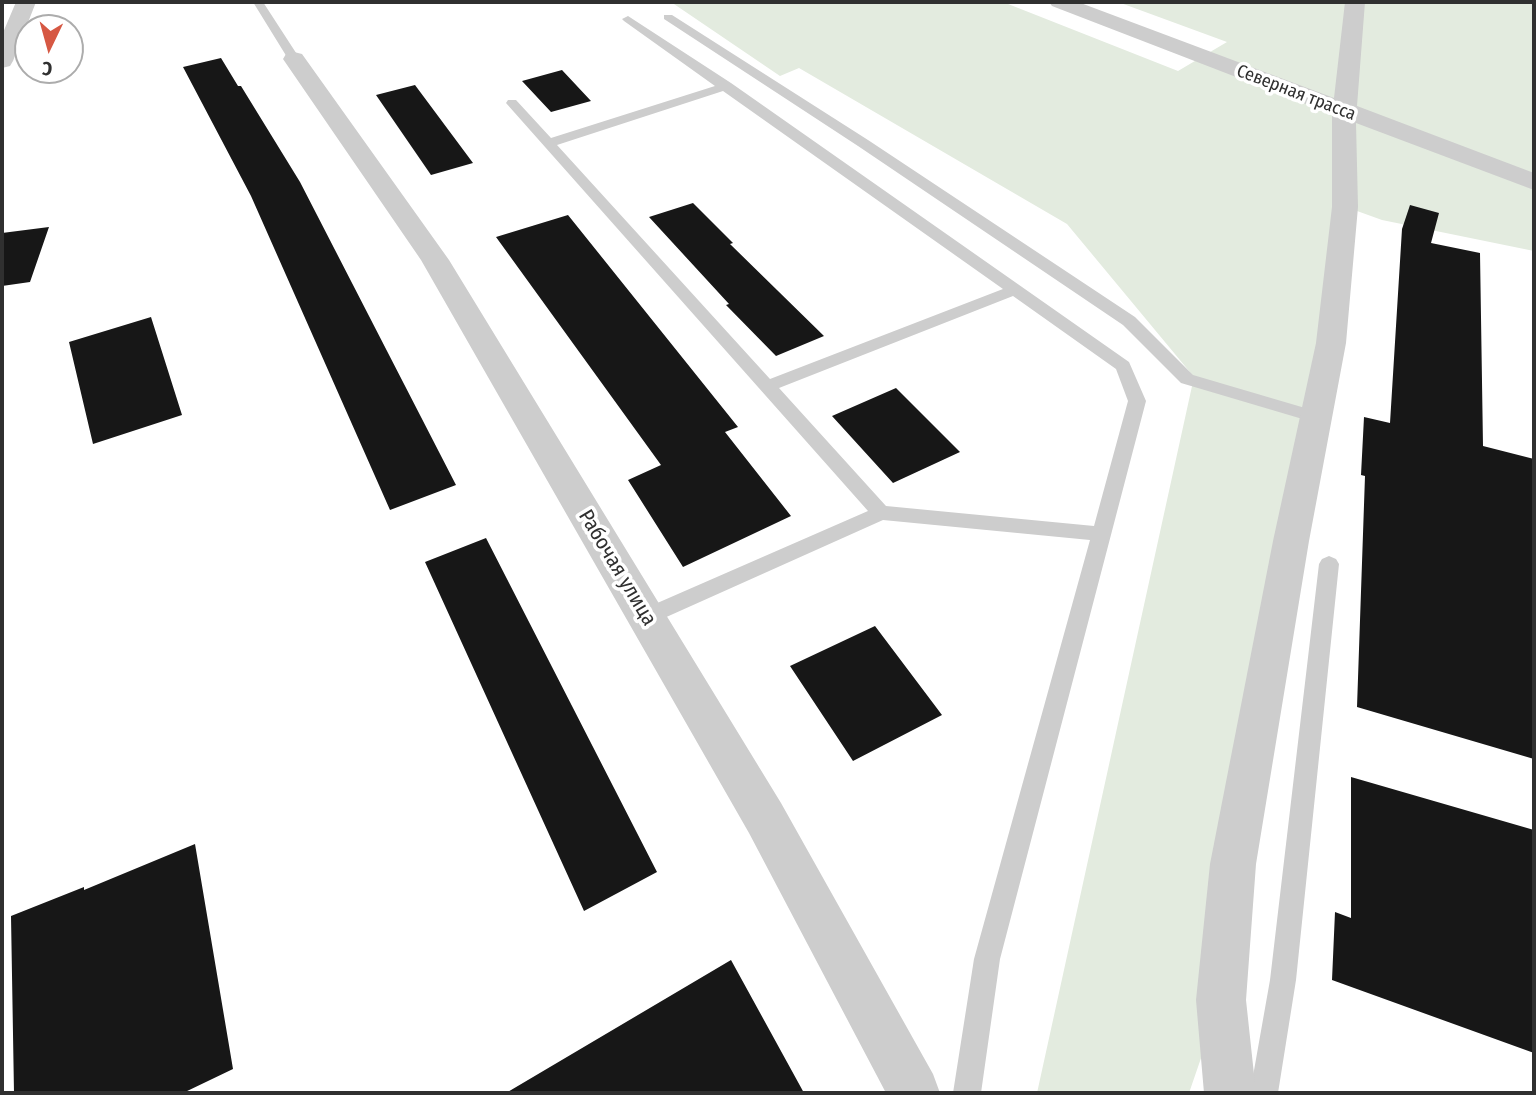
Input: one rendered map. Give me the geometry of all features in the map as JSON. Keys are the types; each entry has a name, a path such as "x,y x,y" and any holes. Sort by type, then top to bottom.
{"street":[{"path":"2,61 26,2"},
{"name":"Северная трасса","path":"1059,2 1534,183"},
{"path":"1230,1093 1221,1000 1233,864 1291,541 1331,343 1344,221 1344,112 1355,2"},
{"name":"Рабочая улица","path":"293,59 435,260 765,818 914,1093"}],"lane":[{"path":"258,2 293,59"},
{"path":"668,17 863,143 1129,321 1187,379 1316,418"},
{"path":"628,19 1123,366 1137,401 987,959 967,1093"},
{"path":"550,143 727,86"},
{"path":"512,103 881,513"},
{"path":"766,387 1015,290"},
{"path":"646,617 881,513 1102,534"},
{"path":"1264,1093 1283,980 1329,564"}],"shaded area":[{"path":"671,2 1003,2 1178,71 1227,42 1118,2 1534,2 1534,251 1382,220 1346,207 1221,1000 1189,1093 1037,1093 1194,377 1067,224 799,68 780,76"}],"building":[{"path":"221,58 300,182 456,485 390,510 251,196 183,67"},
{"path":"562,70 591,101 551,112 522,81"},
{"path":"415,85 473,163 431,175 376,95"},
{"path":"693,203 733,243 730,244 824,336 776,356 726,305 729,304 649,217"},
{"path":"1410,205 1439,213 1431,243 1480,253 1483,446 1534,459 1534,759 1357,707 1365,476 1361,475 1364,417 1390,423 1402,229"},
{"path":"568,215 738,427 725,432 791,516 683,567 628,480 661,465 496,237"},
{"path":"49,227 30,282 2,286 2,233"},
{"path":"151,317 182,415 93,444 69,342"},
{"path":"896,388 960,452 893,483 832,416"},
{"path":"486,538 657,872 584,911 425,562"},
{"path":"875,626 942,715 853,761 790,666"},
{"path":"1351,777 1534,830 1534,1053 1332,980 1335,912 1351,918"},
{"path":"195,844 233,1069 183,1093 14,1093 11,916 84,887 84,890"},
{"path":"731,960 804,1093 506,1093"}]}
